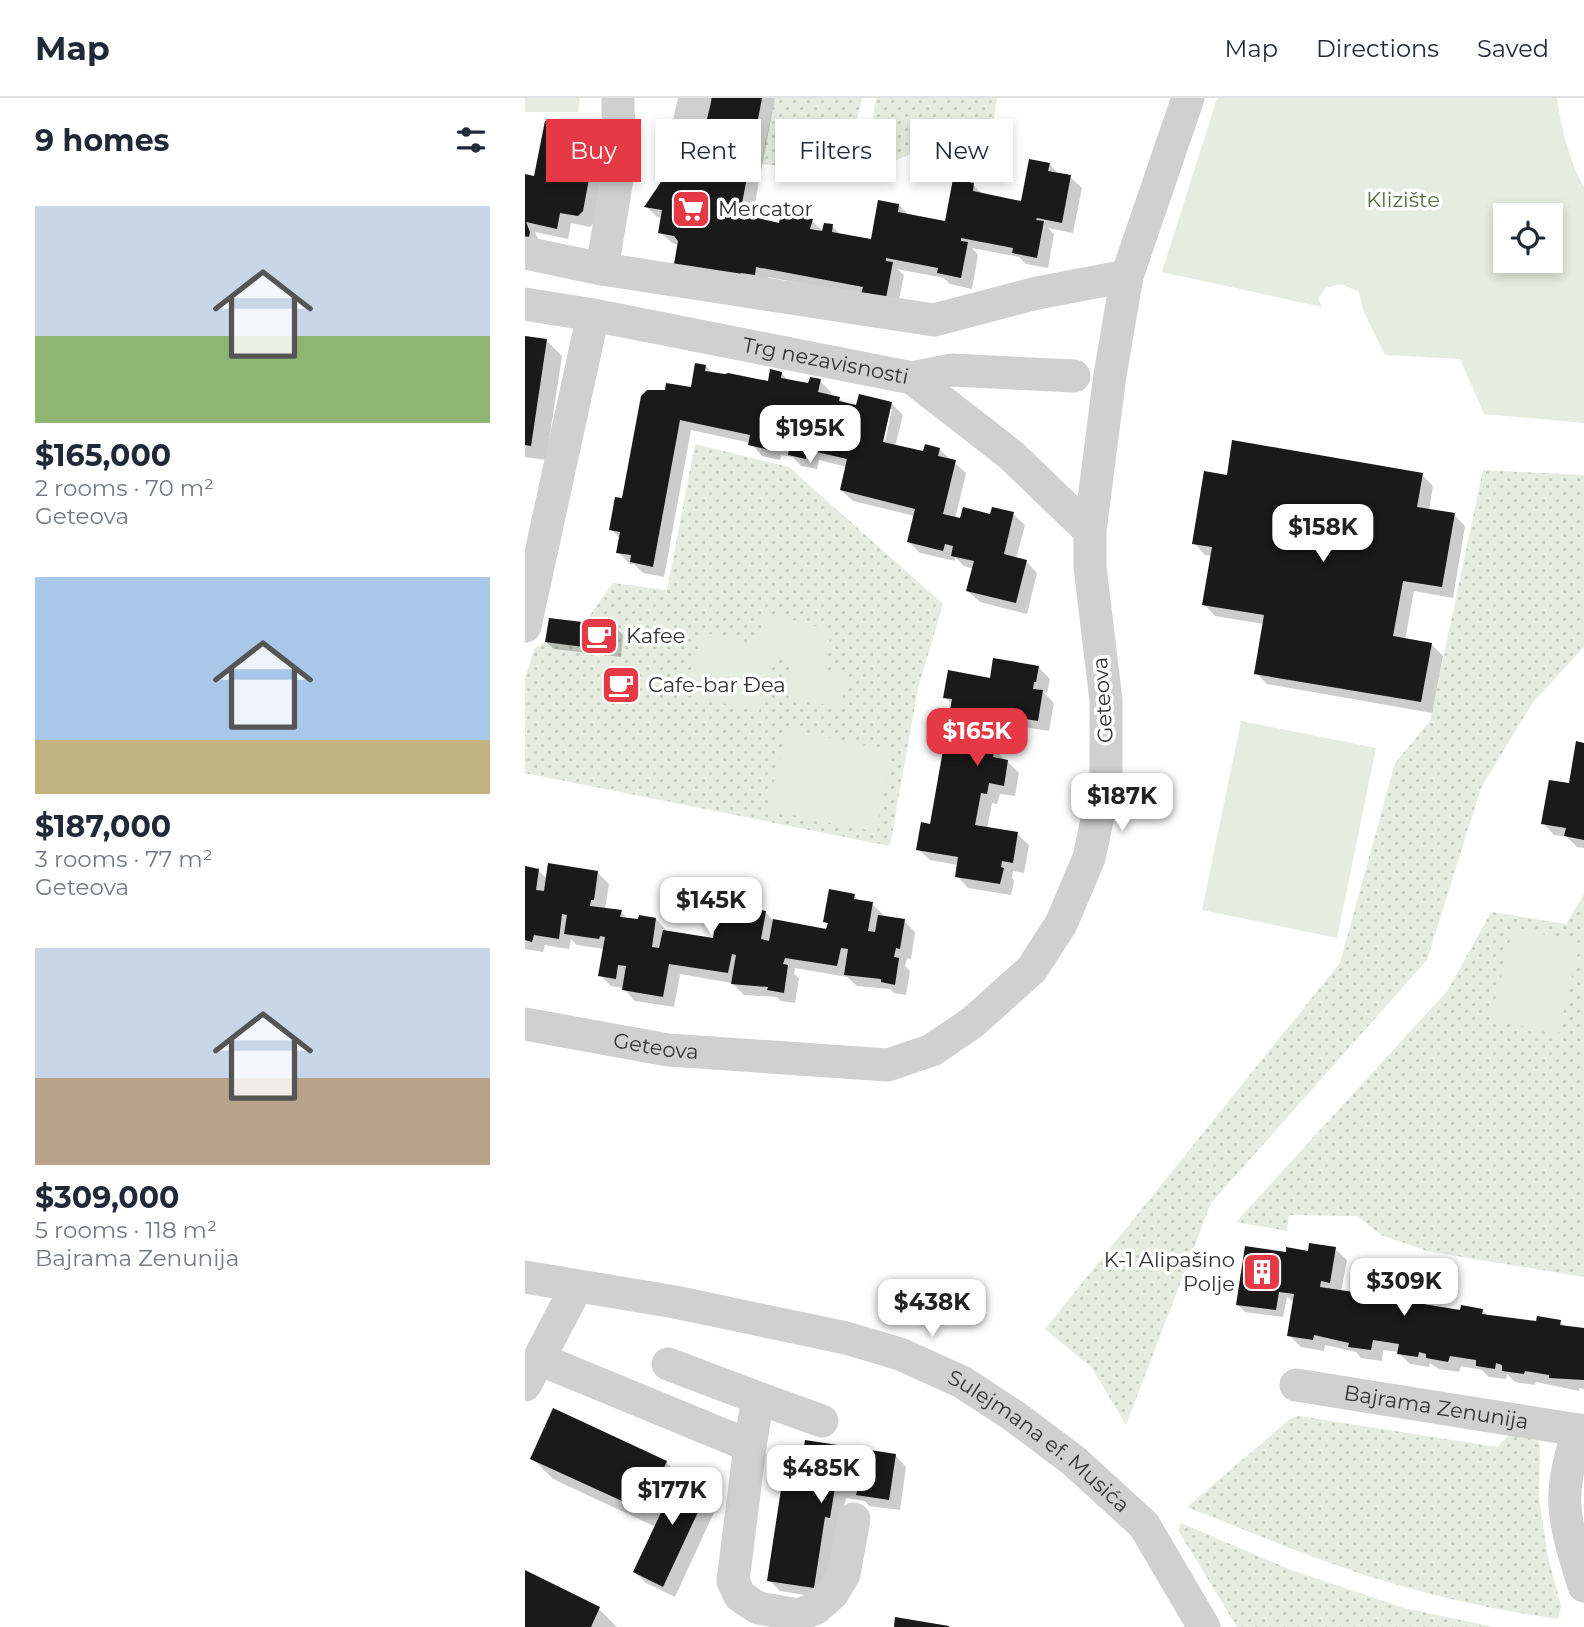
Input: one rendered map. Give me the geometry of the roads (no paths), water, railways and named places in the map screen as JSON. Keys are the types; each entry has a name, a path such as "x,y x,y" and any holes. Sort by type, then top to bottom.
{"street":[{"path":"602,269 622,149 618,98"},
{"path":"690,119 695,98"},
{"name":"Geteova","path":"525,1024 668,1050 888,1065 932,1050 973,1022 1032,969 1061,924 1089,858 1106,778 1106,700 1091,577 1090,531 1110,375 1127,276 1188,98"},
{"path":"525,253 602,269 934,320 1037,293 1127,276"},
{"name":"Trg nezavisnosti","path":"525,304 912,378 1011,455 1090,531"},
{"path":"525,626 593,315"},
{"path":"912,378 952,370 1074,376"},
{"name":"Sulejmana ef. Musića","path":"525,1277 675,1302 846,1338 900,1354 962,1382 1014,1416 1074,1461 1144,1525 1204,1627"},
{"path":"577,1286 532,1372 750,1446"},
{"path":"668,1364 822,1421"},
{"name":"Bajrama Zenunija","path":"1296,1385 1581,1430"},
{"path":"758,1398 733,1581 740,1596 758,1608 799,1615 816,1608 832,1594 843,1574 854,1519"},
{"path":"1581,1430 1569,1466 1565,1503 1570,1535 1584,1586"}],"place":[{"name":"Mercator","path":"691,209"},
{"name":"Kafee","path":"599,636"},
{"name":"Cafe-bar Đea","path":"621,685"},
{"name":"K-1 Alipašino Polje","path":"1262,1272"}],"park label":[{"name":"Klizište","path":"1403,200"}]}
